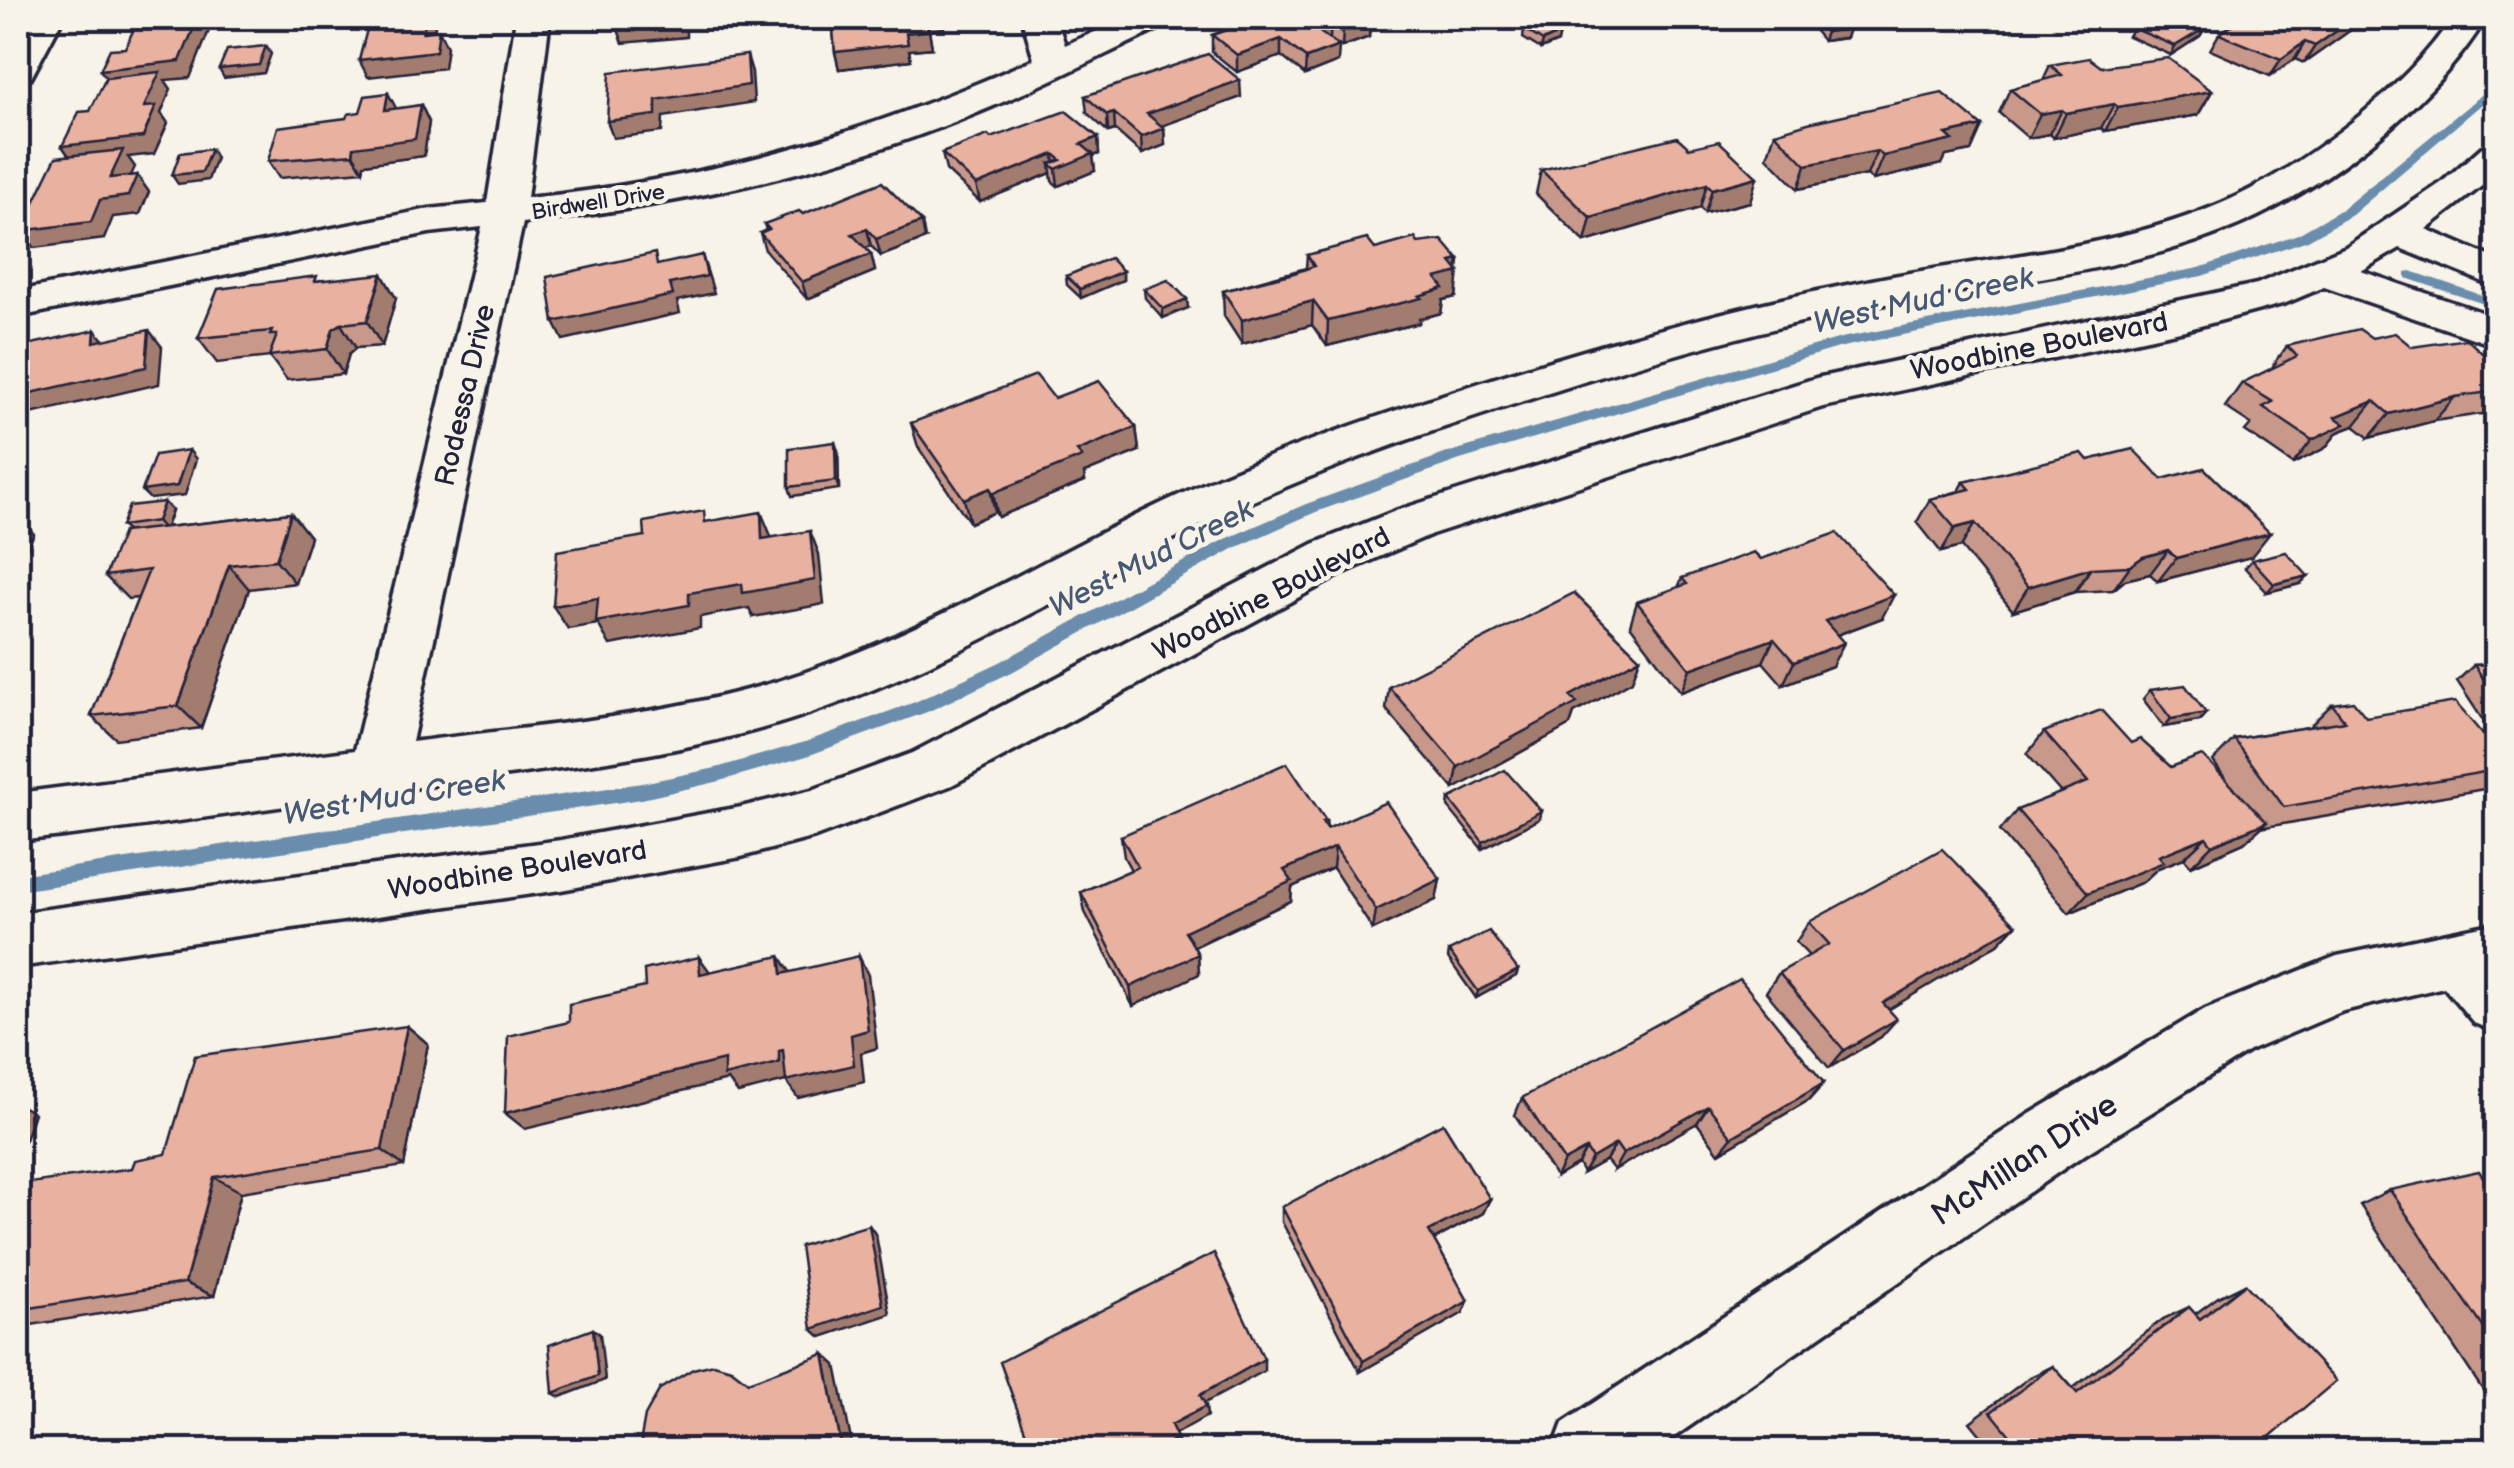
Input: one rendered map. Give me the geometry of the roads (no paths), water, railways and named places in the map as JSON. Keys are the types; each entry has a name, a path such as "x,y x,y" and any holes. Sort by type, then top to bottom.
{"street":[{"path":"18,70 46,18"},
{"name":"Rodessa Drive","path":"378,769 504,215 533,18"},
{"path":"1039,18 1054,66"},
{"name":"Birdwell Drive","path":"18,304 429,221 623,200 812,158 919,123 1156,18"},
{"path":"18,818 642,733 775,704 933,644 1166,522 1269,474 1376,434 1680,340 1870,294 2122,248 2212,222 2278,189 2360,128 2446,52 2469,18"},
{"name":"Woodbine Boulevard","path":"18,940 561,865 741,832 815,813 932,769 1331,557 1415,522 1816,393 2185,316 2271,294 2361,256 2496,156"},
{"path":"2398,232 2496,274"},
{"path":"2324,273 2496,332"},
{"name":"McMillan Drive","path":"1590,1450 2053,1137 2227,1030 2337,984 2483,970"}],"waterway":[{"name":"West Mud Creek","path":"18,883 642,791 807,749 921,707 1006,667 1229,544 1311,508 1455,456 1841,343 2202,272 2303,237 2347,212 2496,86"},
{"path":"2411,275 2496,304"}]}
